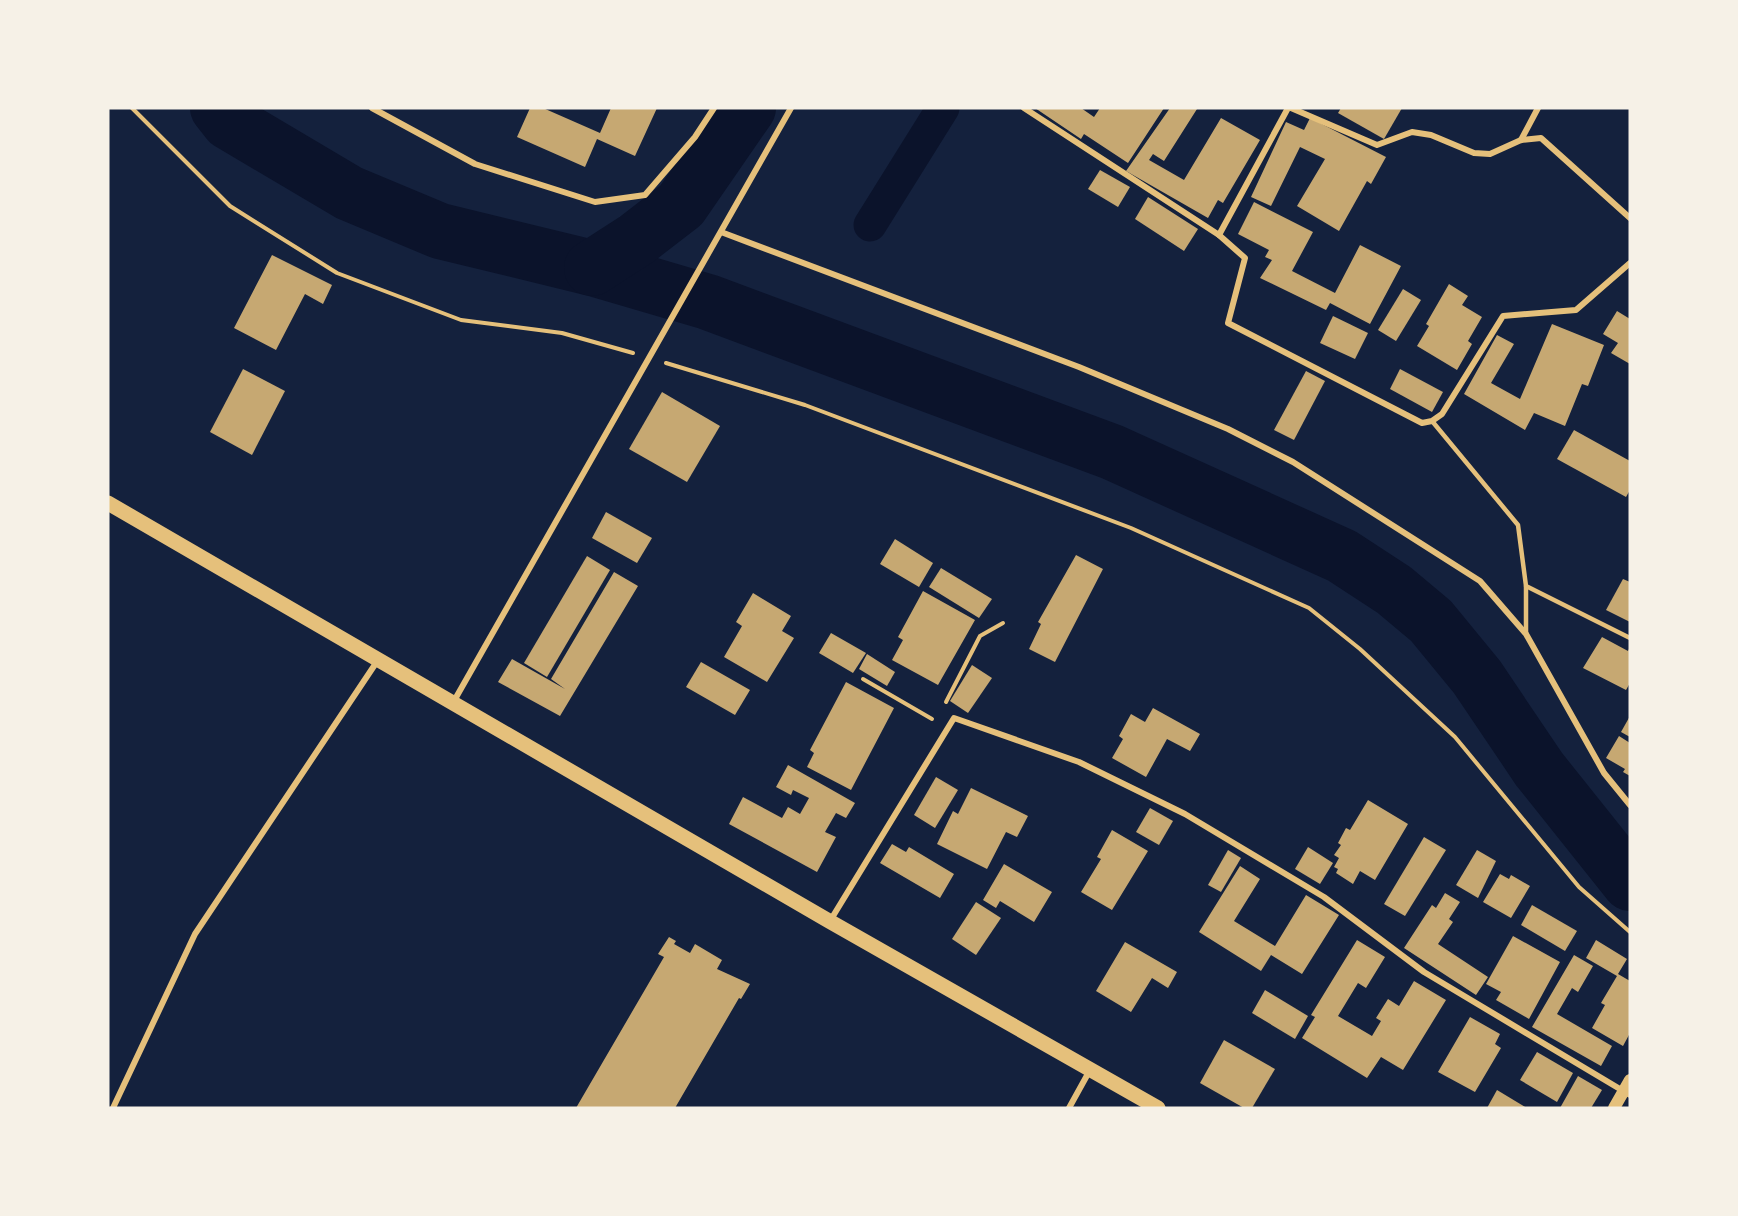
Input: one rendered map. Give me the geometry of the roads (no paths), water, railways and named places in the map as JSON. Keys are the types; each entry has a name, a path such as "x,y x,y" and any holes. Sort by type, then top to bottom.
{"main road":[{"path":"108,503 829,921 1158,1108"},
{"path":"1614,1108 1628,1089"}],"street":[{"path":"372,108 475,164 595,202 645,195 695,136 714,108"},
{"path":"453,702 561,508 650,358 791,108"},
{"path":"1024,108 1220,235 1245,258 1228,323 1422,423 1432,421 1442,414 1503,316 1576,310 1630,263"},
{"path":"1220,235 1290,108 1377,145 1412,132 1431,135 1474,153 1490,153 1521,140 1541,138 1630,218"},
{"path":"1521,140 1538,108"},
{"path":"721,232 1078,367 1228,429 1293,462 1480,581 1526,634 1604,773 1630,806"},
{"path":"113,1108 195,934 378,660"},
{"path":"829,921 954,718 1079,762 1185,814 1324,897 1424,972 1628,1089"},
{"path":"1069,1108 1090,1070"}],"lane":[{"path":"1432,421 1518,525 1526,586 1526,634"},
{"path":"1526,586 1630,638"}],"waterway":[{"path":"218,108 229,122 349,193 440,231 592,268 708,302 1112,452 1342,556 1394,590 1431,621 1477,677 1539,769 1630,883"},
{"path":"592,268 637,239 681,205 748,108"},
{"path":"870,225 943,108"}]}
